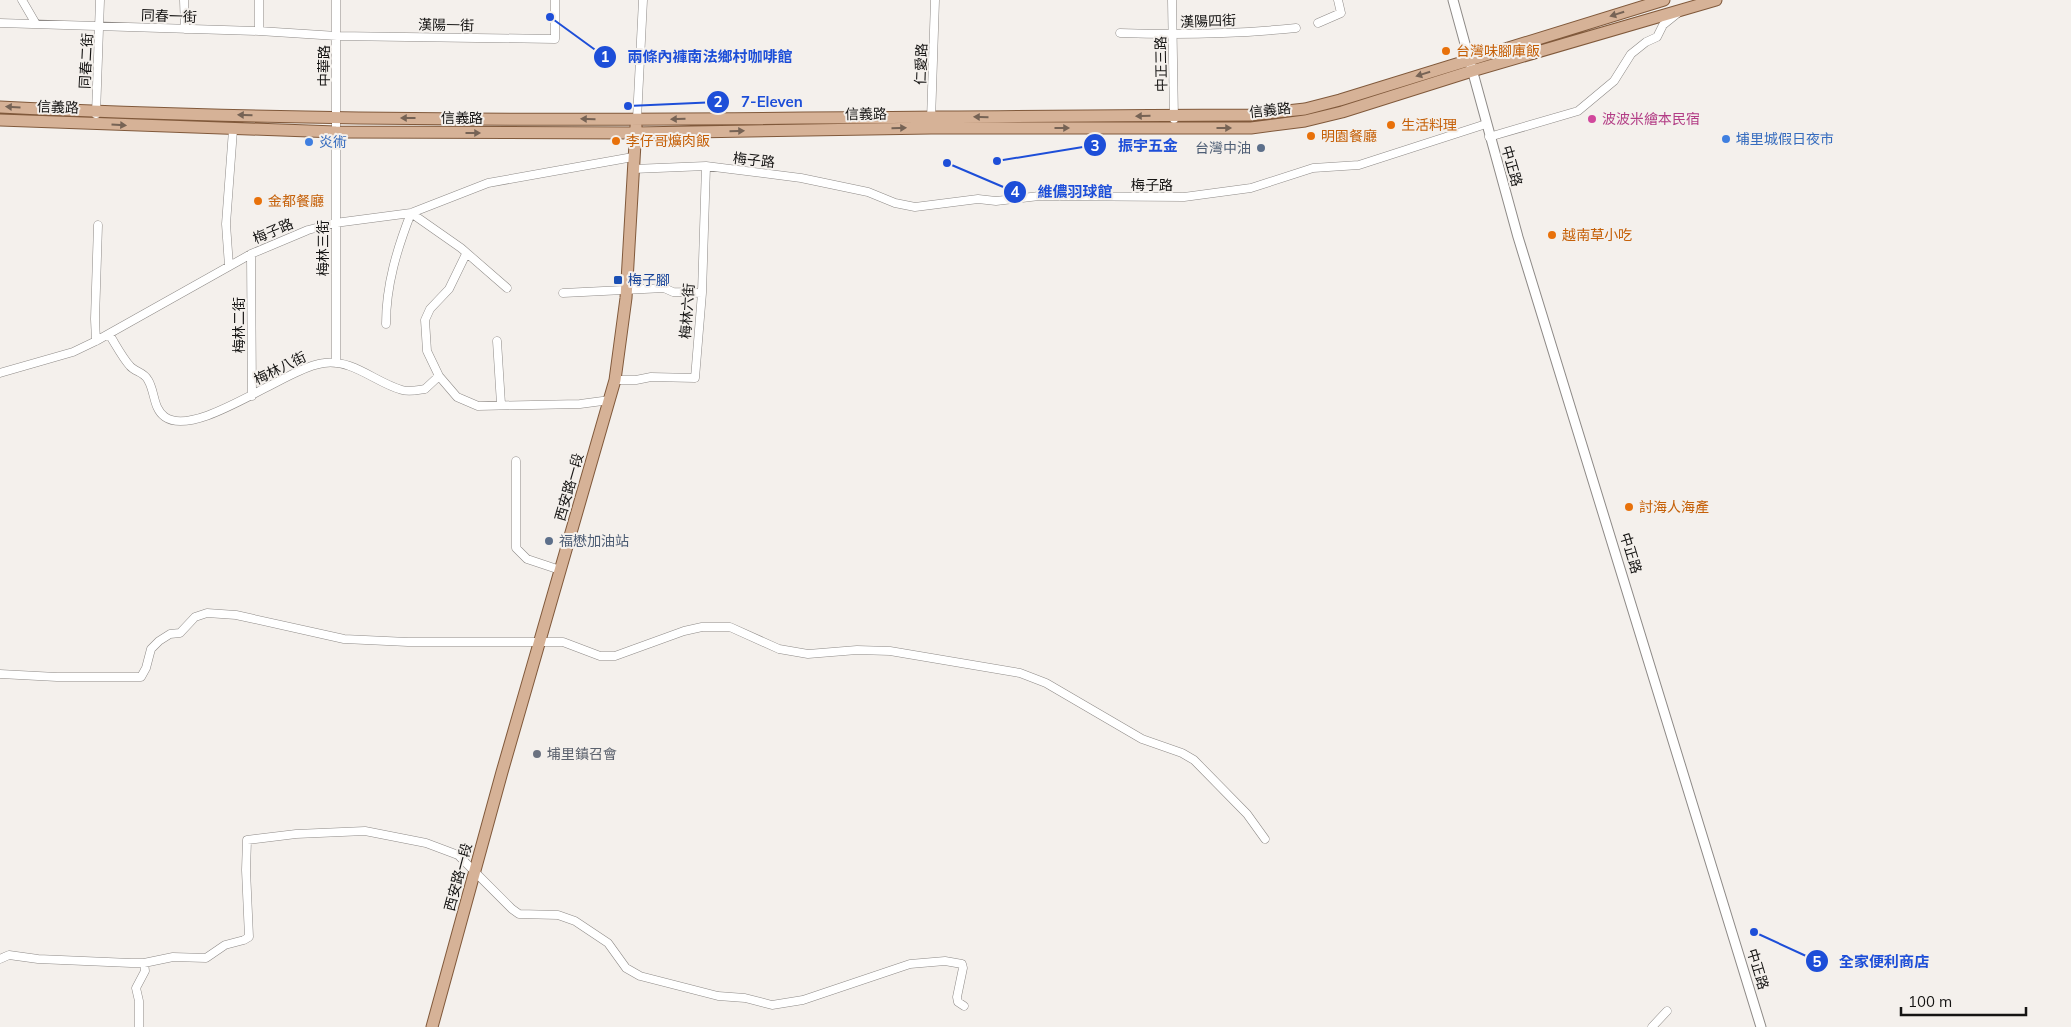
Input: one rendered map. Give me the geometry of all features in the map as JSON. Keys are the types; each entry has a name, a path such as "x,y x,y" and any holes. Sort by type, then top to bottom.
{"main road":[{"name":"信義路","path":"0,120 233,130 336,132 635,133 931,128 1250,128 1305,121 1342,112 1471,65 1664,0"},
{"name":"信義路","path":"0,107 96,112 336,118 637,119 1250,115 1305,109 1716,0"},
{"name":"西安路一段","path":"432,1027 539,642 615,380 622,339 637,119"}],"street":[{"path":"22,0 36,24"},
{"name":"同春二街","path":"95,124 100,0"},
{"path":"184,0 185,29"},
{"path":"259,0 260,31"},
{"name":"中華路","path":"336,0 336,132"},
{"name":"漢陽一街","path":"337,36 555,39 555,0"},
{"name":"西安路一段","path":"637,119 638,50 643,0"},
{"name":"仁愛路","path":"931,128 935,0"},
{"name":"中正三路","path":"1172,0 1175,128"},
{"path":"1318,23 1341,13 1338,0"},
{"name":"中正路","path":"1453,0 1489,137 1761,1027"},
{"path":"1489,137 1578,111 1614,81 1631,54 1646,42 1657,37 1663,25 1680,11"},
{"name":"同春一街","path":"0,22 100,27 260,31 337,36"},
{"name":"漢陽四街","path":"1120,33 1260,32 1296,28"},
{"name":"梅子路","path":"0,373 73,352 109,334 251,254 308,230 335,223 411,213 488,183 633,163 706,166 801,178 868,192 895,203 914,207 978,199 996,201 1040,196 1184,197 1251,188 1313,168 1359,165 1486,124"},
{"path":"229,266 226,224 233,130"},
{"name":"梅林三街","path":"336,132 336,363"},
{"name":"梅林六街","path":"615,380 636,380 651,377 695,378 702,293 706,166"},
{"path":"386,324 386,302 393,264 411,213 461,248 507,288"},
{"path":"96,341 98,225"},
{"name":"梅林二街","path":"251,254 252,396"},
{"path":"466,254 449,289 430,309 425,320 427,351 439,376 446,381 457,397 467,403 478,406 501,404 580,404 610,400"},
{"path":"563,293 626,288 664,288 673,292 702,293"},
{"name":"梅林八街","path":"109,334 130,366 146,377 155,402 165,417 195,420 252,396 306,367 324,362 336,363 368,373 405,390 425,389 439,376"},
{"path":"497,341 501,404"},
{"path":"516,461 516,548 527,559 560,570"},
{"path":"0,674 57,677 141,676 146,668 151,649 159,641 170,634 180,632 195,617 207,613 236,615 344,639 408,642 563,642 600,656 615,656 684,631 702,627 730,627 779,649 808,654 857,650 890,651 1020,673 1046,683 1142,739 1182,753 1194,760 1247,814 1265,839"},
{"path":"0,959 9,955 38,959 144,963 173,956 206,958 225,944 249,937 247,840 251,838 365,831 443,849 458,855 519,914 558,915 575,921 608,943 626,968 640,976 718,996 745,998 772,1005 803,1000 910,964 945,961 962,964 963,968 957,997 958,1002 964,1006"},
{"path":"138,1027 136,988 145,971 144,963"},
{"path":"1652,1027 1667,1011"}],"place":[{"name":"兩條內褲南法鄉村咖啡館","path":"550,17"},
{"name":"台灣味腳庫飯","path":"1446,51"},
{"name":"7-Eleven","path":"628,106"},
{"name":"波波米繪本民宿","path":"1592,119"},
{"name":"生活料理","path":"1391,125"},
{"name":"明園餐廳","path":"1311,136"},
{"name":"埔里城假日夜市","path":"1726,139"},
{"name":"李仔哥爌肉飯","path":"616,141"},
{"name":"炎術","path":"309,142"},
{"name":"台灣中油","path":"1261,148"},
{"name":"振宇五金","path":"997,161"},
{"name":"維儂羽球館","path":"947,163"},
{"name":"金都餐廳","path":"258,201"},
{"name":"越南草小吃","path":"1552,235"},
{"name":"梅子腳","path":"618,280"},
{"name":"討海人海產","path":"1629,507"},
{"name":"福懋加油站","path":"549,541"},
{"name":"埔里鎮召會","path":"537,754"},
{"name":"全家便利商店","path":"1754,932"}]}
